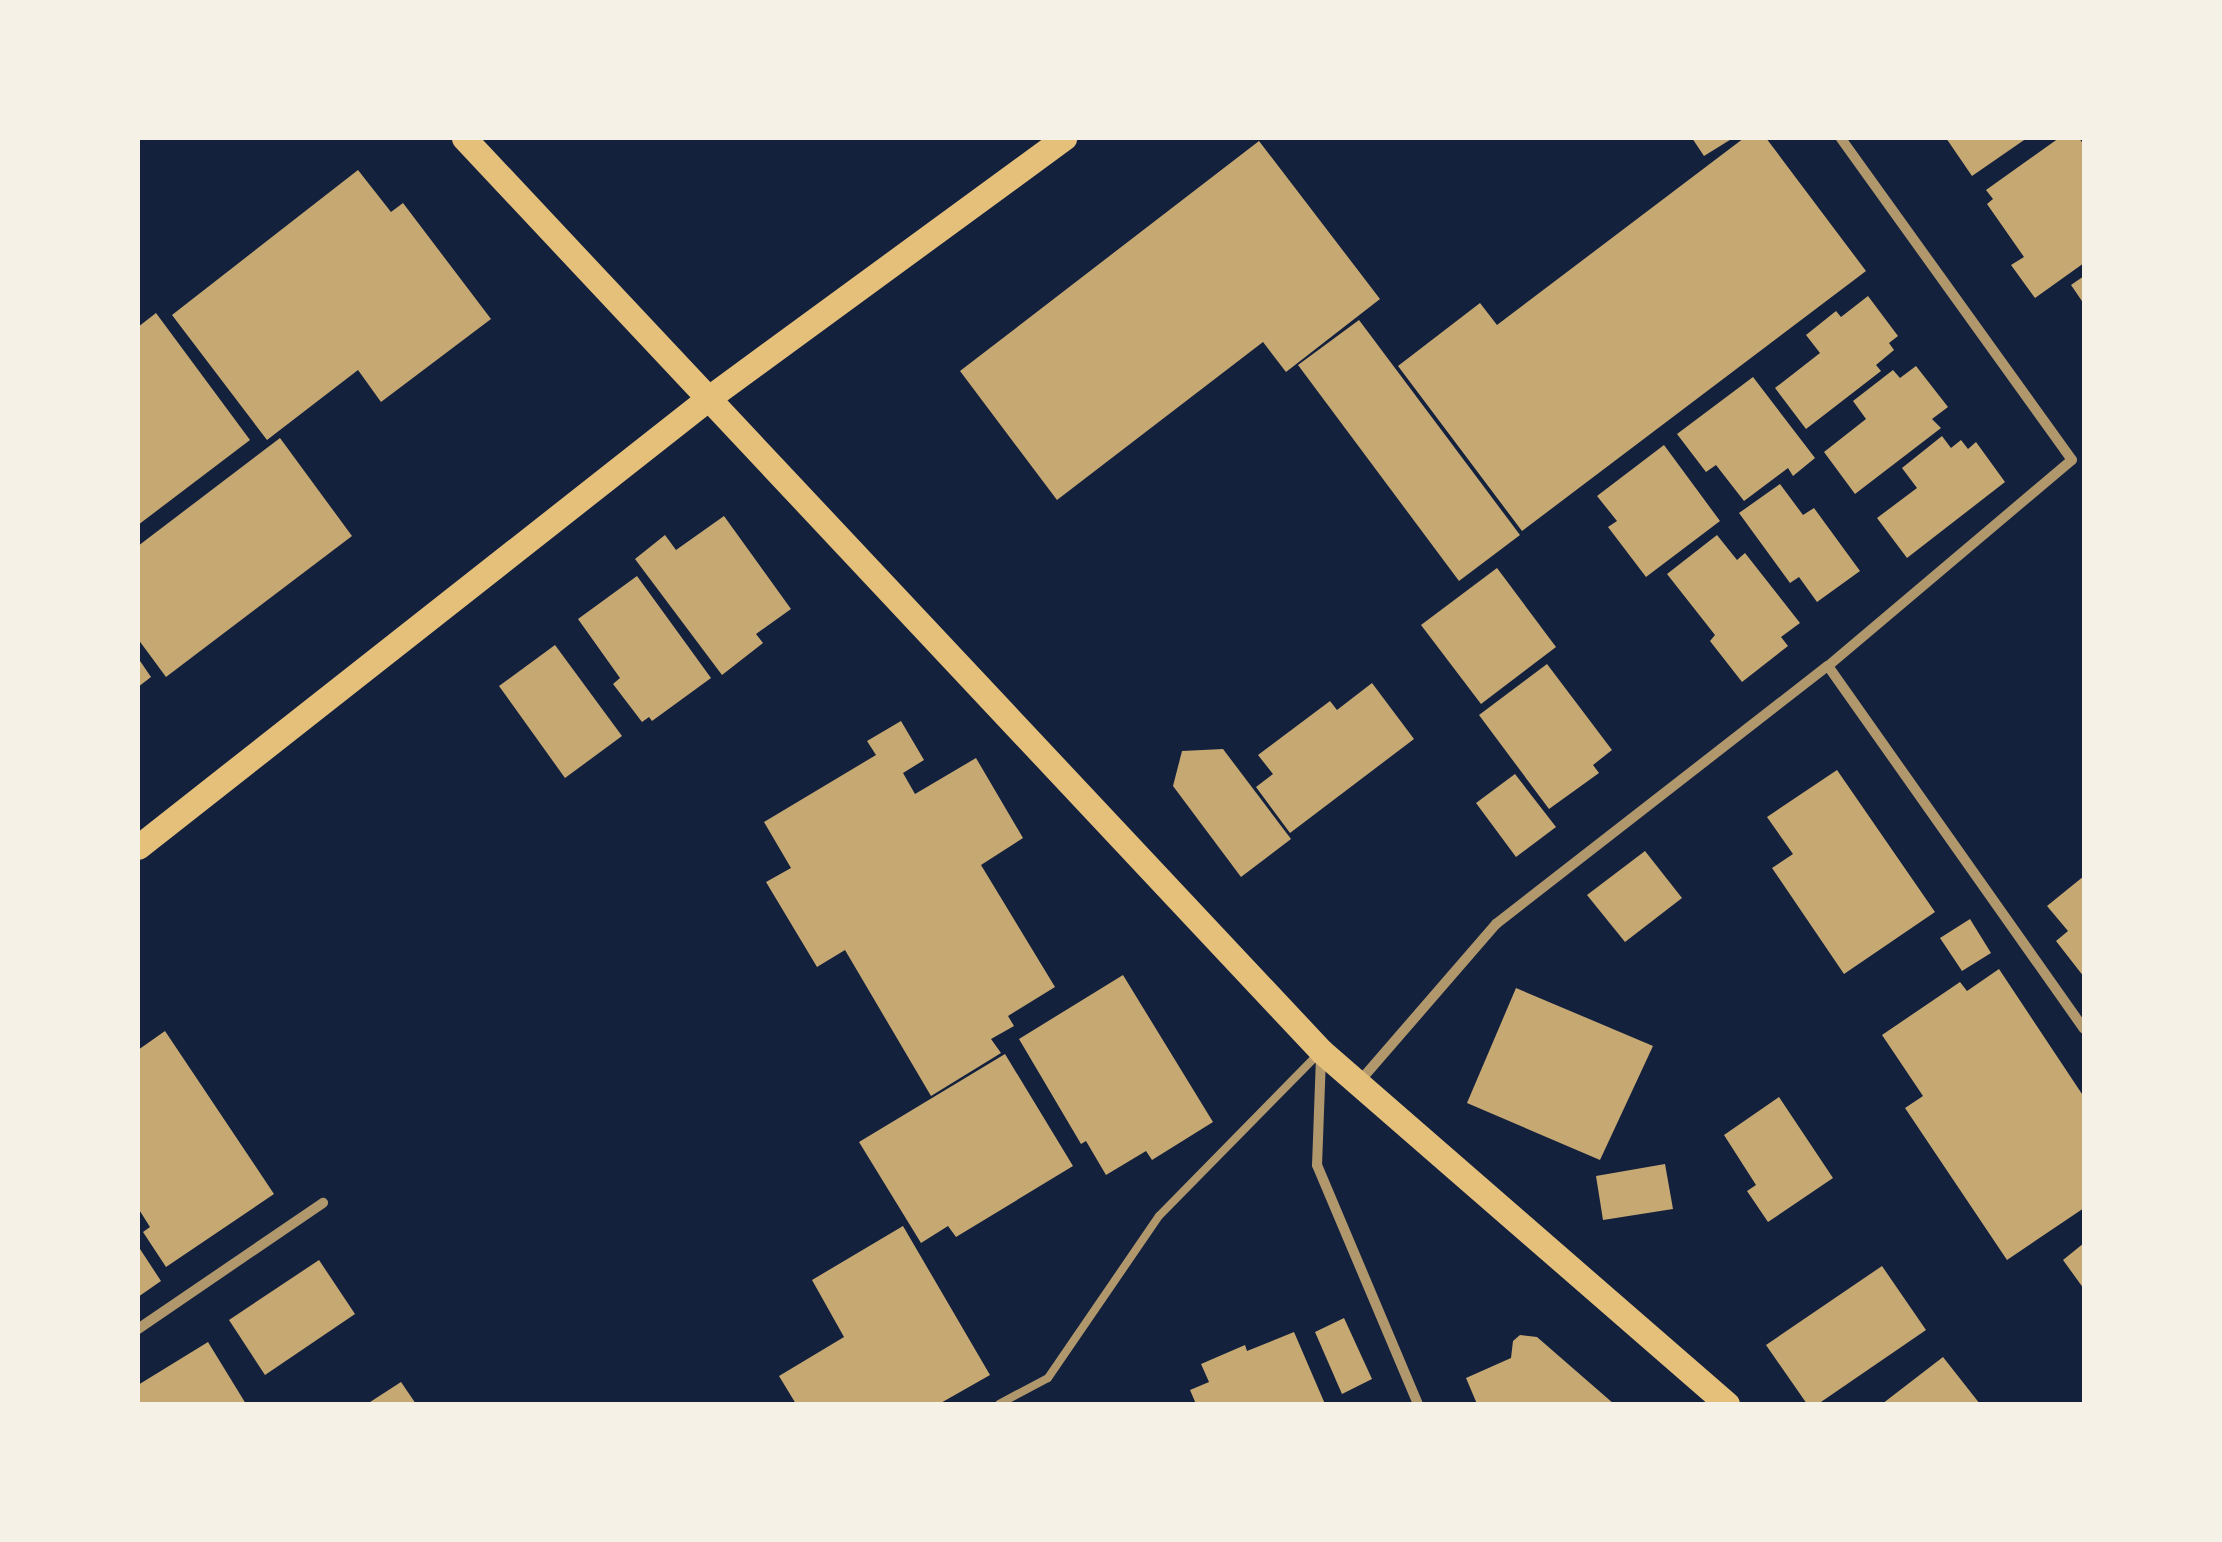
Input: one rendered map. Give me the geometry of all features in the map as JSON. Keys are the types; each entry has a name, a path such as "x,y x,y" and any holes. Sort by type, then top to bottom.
{"main road":[{"path":"464,138 1321,1050 1356,1085 1727,1404"},
{"path":"138,847 710,397 1059,139"}],"street":[{"path":"1356,1085 1496,924 1828,666 2072,460 1841,138"},
{"path":"1828,666 2084,1029"},
{"path":"1321,1050 1317,1165 1418,1404"},
{"path":"138,1329 323,1203"}],"lane":[{"path":"999,1404 1048,1378 1159,1216 1321,1050"}],"building":[{"path":"1692,138 1733,138 1704,156"},
{"path":"1744,138 1766,138 1866,271 1522,531 1398,366 1480,303 1497,325"},
{"path":"1946,138 2027,138 1972,176"},
{"path":"2059,138 2079,138 2084,145 2084,263 2035,298 2011,265 2024,257 1987,204 1993,199 1986,190"},
{"path":"1259,141 1380,299 1286,372 1263,342 1057,500 960,371"},
{"path":"358,170 391,212 403,203 491,319 381,402 358,370 267,440 172,315"},
{"path":"2084,276 2084,304 2071,285"},
{"path":"1868,296 1898,336 1889,343 1894,350 1876,365 1881,371 1806,429 1775,388 1820,353 1806,335 1836,311 1841,317"},
{"path":"156,313 250,440 138,525 138,327"},
{"path":"1359,320 1520,535 1459,581 1298,365"},
{"path":"1916,366 1948,407 1932,419 1941,428 1855,494 1824,452 1866,419 1853,401 1893,370 1900,378"},
{"path":"1753,377 1815,458 1793,476 1788,468 1744,501 1716,465 1706,472 1677,434"},
{"path":"1942,436 1951,448 1961,440 1968,449 1976,442 2005,482 1907,558 1877,518 1917,488 1902,468"},
{"path":"280,438 352,536 166,677 138,639 138,546"},
{"path":"1664,445 1720,521 1646,577 1608,527 1617,521 1597,496"},
{"path":"1780,484 1803,515 1814,508 1860,571 1817,602 1799,577 1790,583 1739,513"},
{"path":"724,516 791,609 756,634 763,643 722,675 635,559 665,535 676,550"},
{"path":"1717,535 1737,560 1745,553 1800,623 1781,637 1788,646 1742,682 1710,641 1715,635 1667,574"},
{"path":"1497,568 1556,647 1481,704 1421,625"},
{"path":"637,576 711,678 652,721 649,717 642,722 613,684 620,678 578,619"},
{"path":"555,645 622,736 565,778 499,686"},
{"path":"138,658 151,677 138,687"},
{"path":"1547,664 1612,750 1593,765 1599,773 1549,809 1479,715"},
{"path":"1372,683 1414,739 1290,833 1256,787 1273,774 1258,755 1330,701 1337,710"},
{"path":"901,721 924,760 903,773 915,794 976,758 1023,838 981,865 1055,987 1008,1016 1014,1026 991,1039 1001,1053 931,1096 845,950 817,967 766,882 791,868 764,822 876,755 867,741"},
{"path":"1223,749 1291,839 1241,877 1173,786 1182,751"},
{"path":"1837,770 1935,912 1844,974 1772,868 1793,854 1767,817"},
{"path":"1515,774 1556,827 1516,857 1476,803"},
{"path":"1645,851 1682,898 1625,942 1587,895"},
{"path":"2084,876 2084,977 2056,941 2068,931 2047,906"},
{"path":"1970,919 1991,953 1962,971 1940,938"},
{"path":"1999,969 2084,1097 2084,1208 2007,1260 1905,1108 1923,1096 1882,1035 1960,982 1967,991"},
{"path":"1123,975 1213,1122 1152,1160 1146,1151 1106,1175 1086,1141 1081,1144 1019,1039"},
{"path":"1516,988 1653,1046 1600,1160 1467,1103"},
{"path":"165,1031 274,1194 166,1267 143,1232 150,1227 138,1208 138,1050"},
{"path":"1005,1054 1073,1166 956,1237 948,1226 921,1243 859,1142"},
{"path":"1779,1097 1833,1178 1768,1222 1747,1191 1756,1185 1724,1135"},
{"path":"1665,1164 1673,1209 1603,1220 1596,1176"},
{"path":"903,1226 990,1375 939,1404 796,1404 779,1376 844,1337 812,1280"},
{"path":"2084,1243 2084,1289 2063,1260"},
{"path":"138,1246 161,1281 138,1297"},
{"path":"319,1260 355,1314 265,1375 229,1320"},
{"path":"1882,1266 1926,1330 1818,1404 1807,1404 1766,1345"},
{"path":"1344,1318 1372,1379 1342,1394 1315,1332"},
{"path":"1294,1332 1325,1404 1196,1404 1190,1390 1209,1382 1201,1364 1245,1345 1247,1351"},
{"path":"1520,1335 1537,1337 1614,1404 1477,1404 1466,1378 1511,1358 1513,1341"},
{"path":"208,1342 246,1404 138,1404 138,1385"},
{"path":"1943,1357 1980,1404 1882,1404"},
{"path":"401,1382 416,1404 367,1404"}]}
